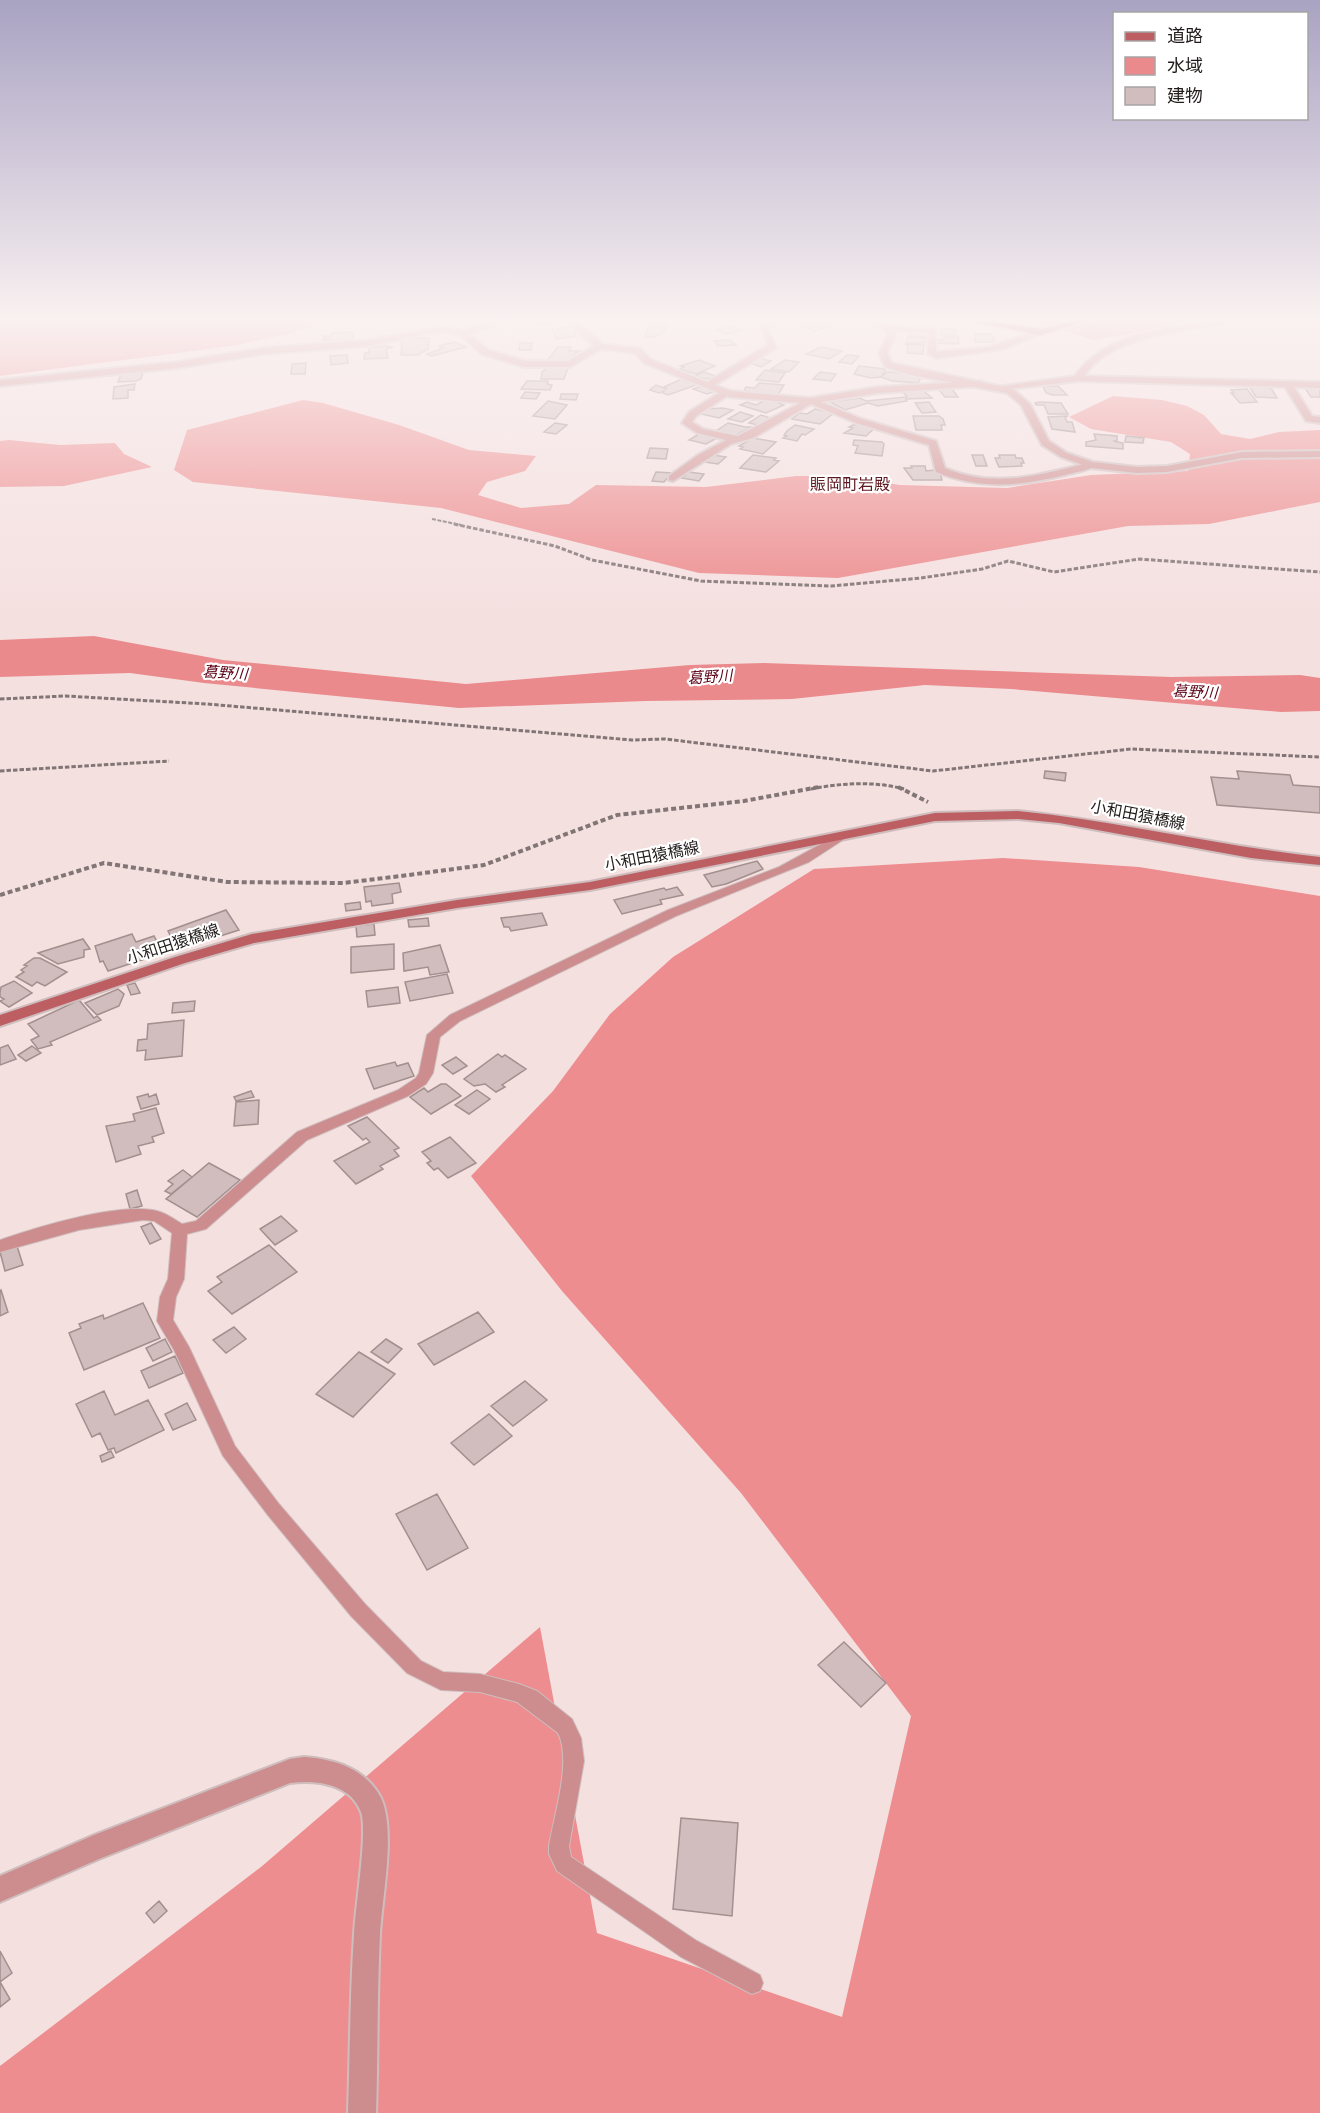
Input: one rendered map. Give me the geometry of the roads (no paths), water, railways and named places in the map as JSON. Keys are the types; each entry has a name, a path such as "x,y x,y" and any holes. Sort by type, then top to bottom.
{"main road":[{"name":"小和田猿橋線","path":"0,1021 180,960 252,939 457,904 590,886 935,817 1018,815 1059,819 1240,853 1320,861"}],"street":[{"path":"690,418 687,423 700,431 738,439"},
{"path":"674,478 701,457 759,431 782,418"},
{"path":"851,418 933,443 940,470 961,479 979,482 1036,480 1091,465"},
{"path":"1032,418 1045,443 1064,455 1091,465 1137,470 1167,469 1242,455 1320,454"},
{"path":"0,1889 93,1848 290,1771 318,1769 339,1775 369,1798 375,1810 376,1823 367,1935 362,2113"}],"lane":[{"path":"0,1246 97,1222 142,1215 155,1216 180,1230 201,1225 302,1136 403,1093 421,1082 426,1073 434,1035 455,1018 672,914 784,869 829,846 845,834"},
{"path":"180,1230 176,1279 168,1297 165,1322 181,1347 218,1432 266,1501 358,1610 414,1667 441,1681 480,1683 519,1693 530,1698 565,1726 571,1738 574,1761 559,1846 559,1854 564,1864 689,1949 752,1983"}],"water":[{"name":"葛野川","path":"94,636 223,660 466,684 690,665 764,663 1172,677 1300,675 1320,678 1320,711 1281,712 1011,689 925,685 792,699 645,701 459,708 204,683 130,673 0,677 0,640"}],"district":[{"name":"賑岡町岩殿","path":"850,484"}]}
